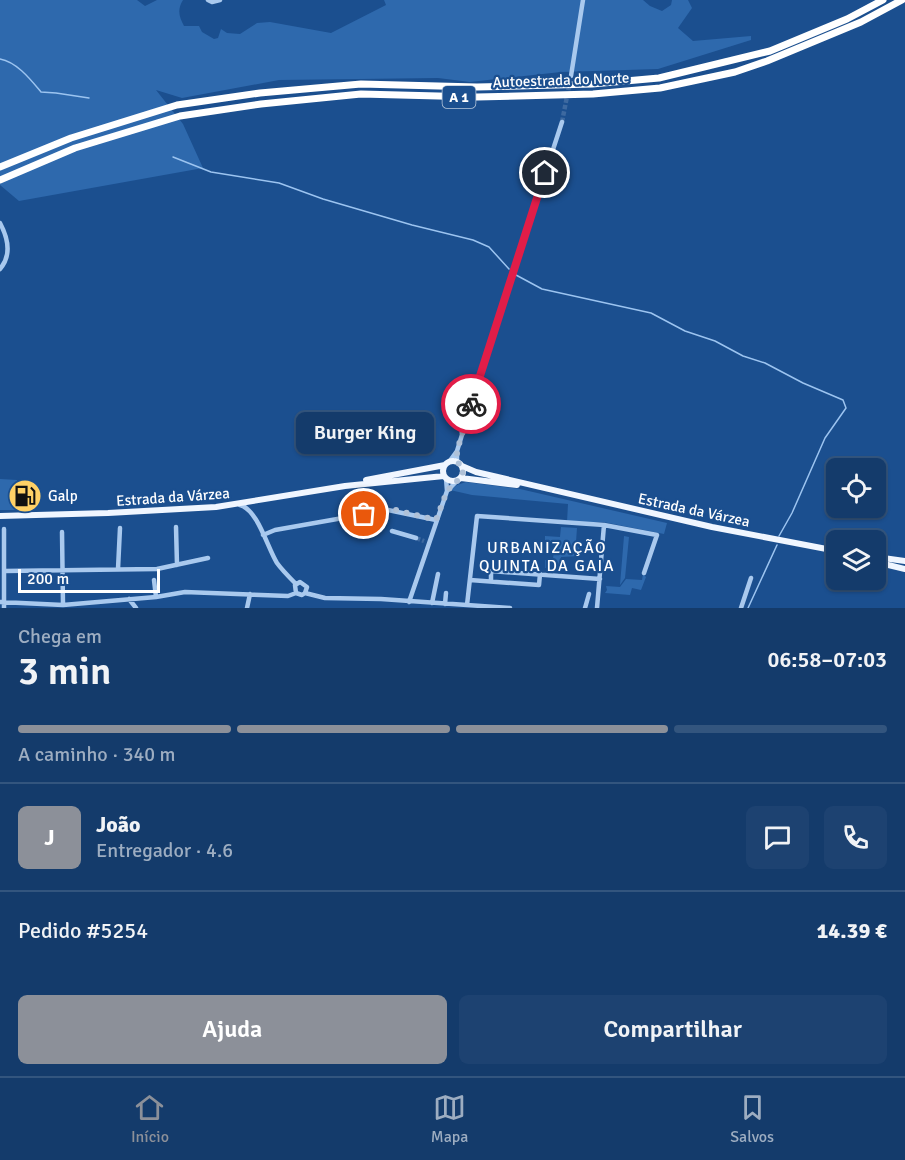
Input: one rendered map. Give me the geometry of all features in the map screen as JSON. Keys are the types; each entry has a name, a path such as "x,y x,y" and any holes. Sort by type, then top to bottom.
{"highway":[{"name":"Autoestrada do Norte","path":"0,167 71,138 177,105 260,93 361,84 477,87 592,84 659,78 770,51 838,23 883,0"},
{"name":"Autoestrada do Norte","path":"0,180 75,148 180,116 261,104 361,94 489,97 593,94 660,88 735,72 776,58 861,22 902,0"}],"main road":[{"name":"Estrada da Várzea","path":"0,516 151,512 236,504 345,486 447,464 460,464 476,472 560,493 712,527 826,548"},
{"path":"445,477 447,464"},
{"path":"460,464 464,472 460,479"},
{"name":"Estrada da Várzea","path":"345,486 445,477 452,482 460,479 500,482 560,493"},
{"path":"886,558 905,561"},
{"path":"886,564 905,569"}],"street":[{"path":"208,0 212,2 220,0"},
{"path":"571,76 583,0"},
{"path":"447,464 457,451 562,122"},
{"path":"0,223 8,243 8,252 0,269"},
{"path":"457,451 460,464"},
{"path":"445,477 447,491"},
{"path":"409,602 426,542 447,491 460,479"},
{"path":"252,513 252,507 257,501"},
{"path":"236,504 244,506 252,513 277,563 296,584"},
{"path":"263,535 275,530 388,510 436,520"},
{"path":"467,605 477,516 604,525 657,534 644,573"},
{"path":"597,608 604,525"},
{"path":"176,527 177,565"},
{"path":"118,569 120,528"},
{"path":"4,529 3,604 63,605 156,597 185,591 288,596 296,593 302,595 305,592 325,598 510,608"},
{"path":"392,531 416,538"},
{"path":"62,532 63,605"},
{"path":"4,571 157,569 208,558"},
{"path":"490,581 491,571 600,579"},
{"path":"432,603 438,574"},
{"path":"470,580 539,585 540,574"},
{"path":"741,608 751,578"},
{"path":"154,580 156,597"},
{"path":"296,584 304,583 307,587 305,592"},
{"path":"296,584 294,587 296,593"},
{"path":"445,604 446,593"},
{"path":"247,608 250,594"},
{"path":"585,608 589,594"},
{"path":"129,599 136,608"},
{"path":"104,602 105,608"},
{"path":"418,608 421,602"}],"shaded area":[{"path":"0,0 137,0 145,6 157,0 183,0 179,13 184,26 199,26 202,32 214,39 218,38 221,29 227,33 240,34 257,23 270,22 331,33 386,5 384,0 643,0 662,11 671,5 672,0 688,0 692,8 678,28 693,41 751,36 751,40 658,69 561,72 470,82 438,78 279,80 182,98 156,90 183,124 203,168 19,201 0,185"},
{"path":"0,479 17,480 18,510 0,510"},
{"path":"466,482 520,489 667,523 664,534 603,522 567,522 568,504 472,495 450,490"},
{"path":"561,527 577,528 576,542 580,545 579,556 561,557 560,569 552,568 553,563 551,568 545,568 545,560 553,559 555,542 545,540 545,536 560,537"},
{"path":"624,536 629,537 625,578 620,585"},
{"path":"643,574 646,577 641,590 632,588 630,595 605,593 606,586 620,587 626,579 642,580"}],"waterway":[{"path":"0,59 18,68 41,92 89,98"},
{"path":"173,157 211,172 279,183 323,199 473,240 489,247 509,269"},
{"path":"516,275 542,289 651,313 685,331 715,341 743,356 765,363 843,400 846,408 825,438 792,513 779,536"},
{"path":"748,608 777,545"}],"tunnel":[{"path":"562,122 571,76"},
{"path":"416,538 424,541"}],"way so far":[{"path":"364,514 396,510 436,520 447,491 463,475 462,466 457,462 457,451 471,404"}],"place":[{"name":"Galp","path":"25,496"},
{"name":"Burger King","path":"364,514"}],"district":[{"name":"URBANIZAÇÃO QUINTA DA GAIA","path":"547,557"}],"route":[{"path":"471,404 545,173"}]}
